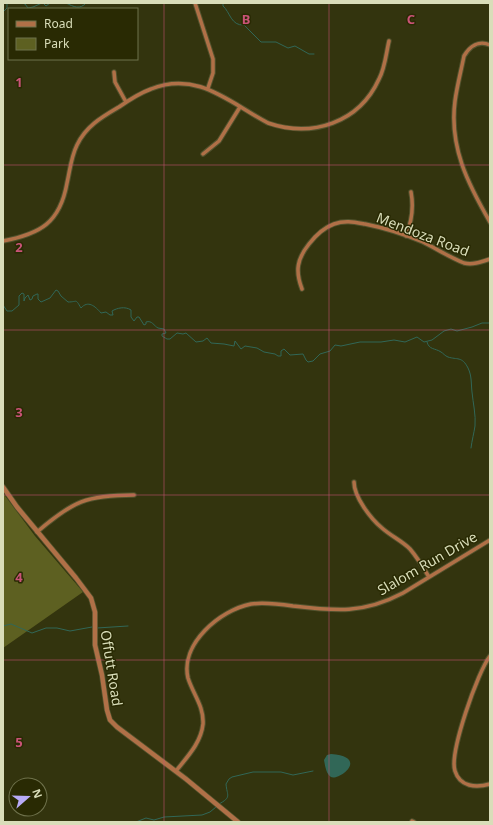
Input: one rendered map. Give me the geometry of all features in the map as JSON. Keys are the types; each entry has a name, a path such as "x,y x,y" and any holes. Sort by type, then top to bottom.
{"street":[{"path":"195,3 213,59 213,73 208,88"},
{"path":"3,241 32,234 51,220 63,202 74,154 82,136 94,123 126,102 150,89 166,84 183,83 208,88 268,123 289,128 310,129 331,124 348,115 357,109 370,96 380,79 389,41"},
{"path":"490,45 480,43 473,46 464,56 455,101 454,117 455,136 461,163 469,185 490,222"},
{"path":"114,72 115,82 126,102"},
{"path":"203,154 219,141 240,107"},
{"path":"406,236 412,215 413,206 411,192"},
{"name":"Mendoza Road","path":"302,289 298,279 300,257 319,232 336,223 350,221 388,230 423,243 464,263 477,263 490,259"},
{"path":"354,482 355,490 368,513 383,529 409,549 429,577"},
{"name":"Offutt Road","path":"3,487 14,504 84,588 92,601 95,612 95,645 109,718 117,727 176,771 238,822"},
{"path":"37,532 62,511 83,501 106,495 134,495"},
{"name":"Slalom Run Drive","path":"176,771 197,744 203,726 201,707 189,680 187,670 189,656 196,641 219,618 238,608 259,603 335,610 362,608 392,599 490,540"},
{"path":"490,656 469,700 453,762 456,774 465,784 477,787 490,784"}],"green space":[{"path":"3,493 35,536 83,592 3,648"}],"water":[{"path":"331,754 343,756 349,759 349,768 340,776 331,777 328,774 324,760 327,755"}],"waterway":[{"path":"3,12 7,8 7,3"},
{"path":"22,3 28,8 42,3"},
{"path":"43,3 46,6 50,3"},
{"path":"66,3 74,7 81,7 86,3"},
{"path":"223,3 223,6 233,21 240,25 244,25 261,42 276,42 288,48 295,46 309,54 314,54"},
{"path":"3,305 7,311 12,311 19,305 19,296 22,293 24,294 24,301 28,295 30,300 33,296 38,294 38,299 41,302 50,298 56,290 68,302 76,301 81,308 86,304 89,304 94,306 101,313 106,312 110,315 113,315 112,311 116,309 129,309 131,310 131,317 134,321 137,317 139,317 144,325 146,322 150,322 158,328 164,329 166,333 162,334 162,336 167,339 170,339 177,333 186,333 196,342 203,341 207,338 211,343 234,346 235,341 241,349 245,346 257,348 264,352 278,356 281,356 281,351 284,349 290,355 303,354 308,362 313,361 320,354 330,351 335,345 341,346 360,342 381,342 394,340 405,342 417,337 424,342 432,340 444,331 451,329 457,331 482,323 490,323"},
{"path":"427,342 431,348 442,352 447,357 459,359 464,362 469,371 475,413 475,429 471,448"},
{"path":"3,626 11,624 32,633 46,628 57,628 70,631 92,627"},
{"path":"97,628 128,626"},
{"path":"219,804 226,800 228,796 226,784 232,777 253,772 281,772 293,775 313,771"},
{"path":"136,822 146,818 154,820 164,817 202,815 210,812 216,807"}]}
